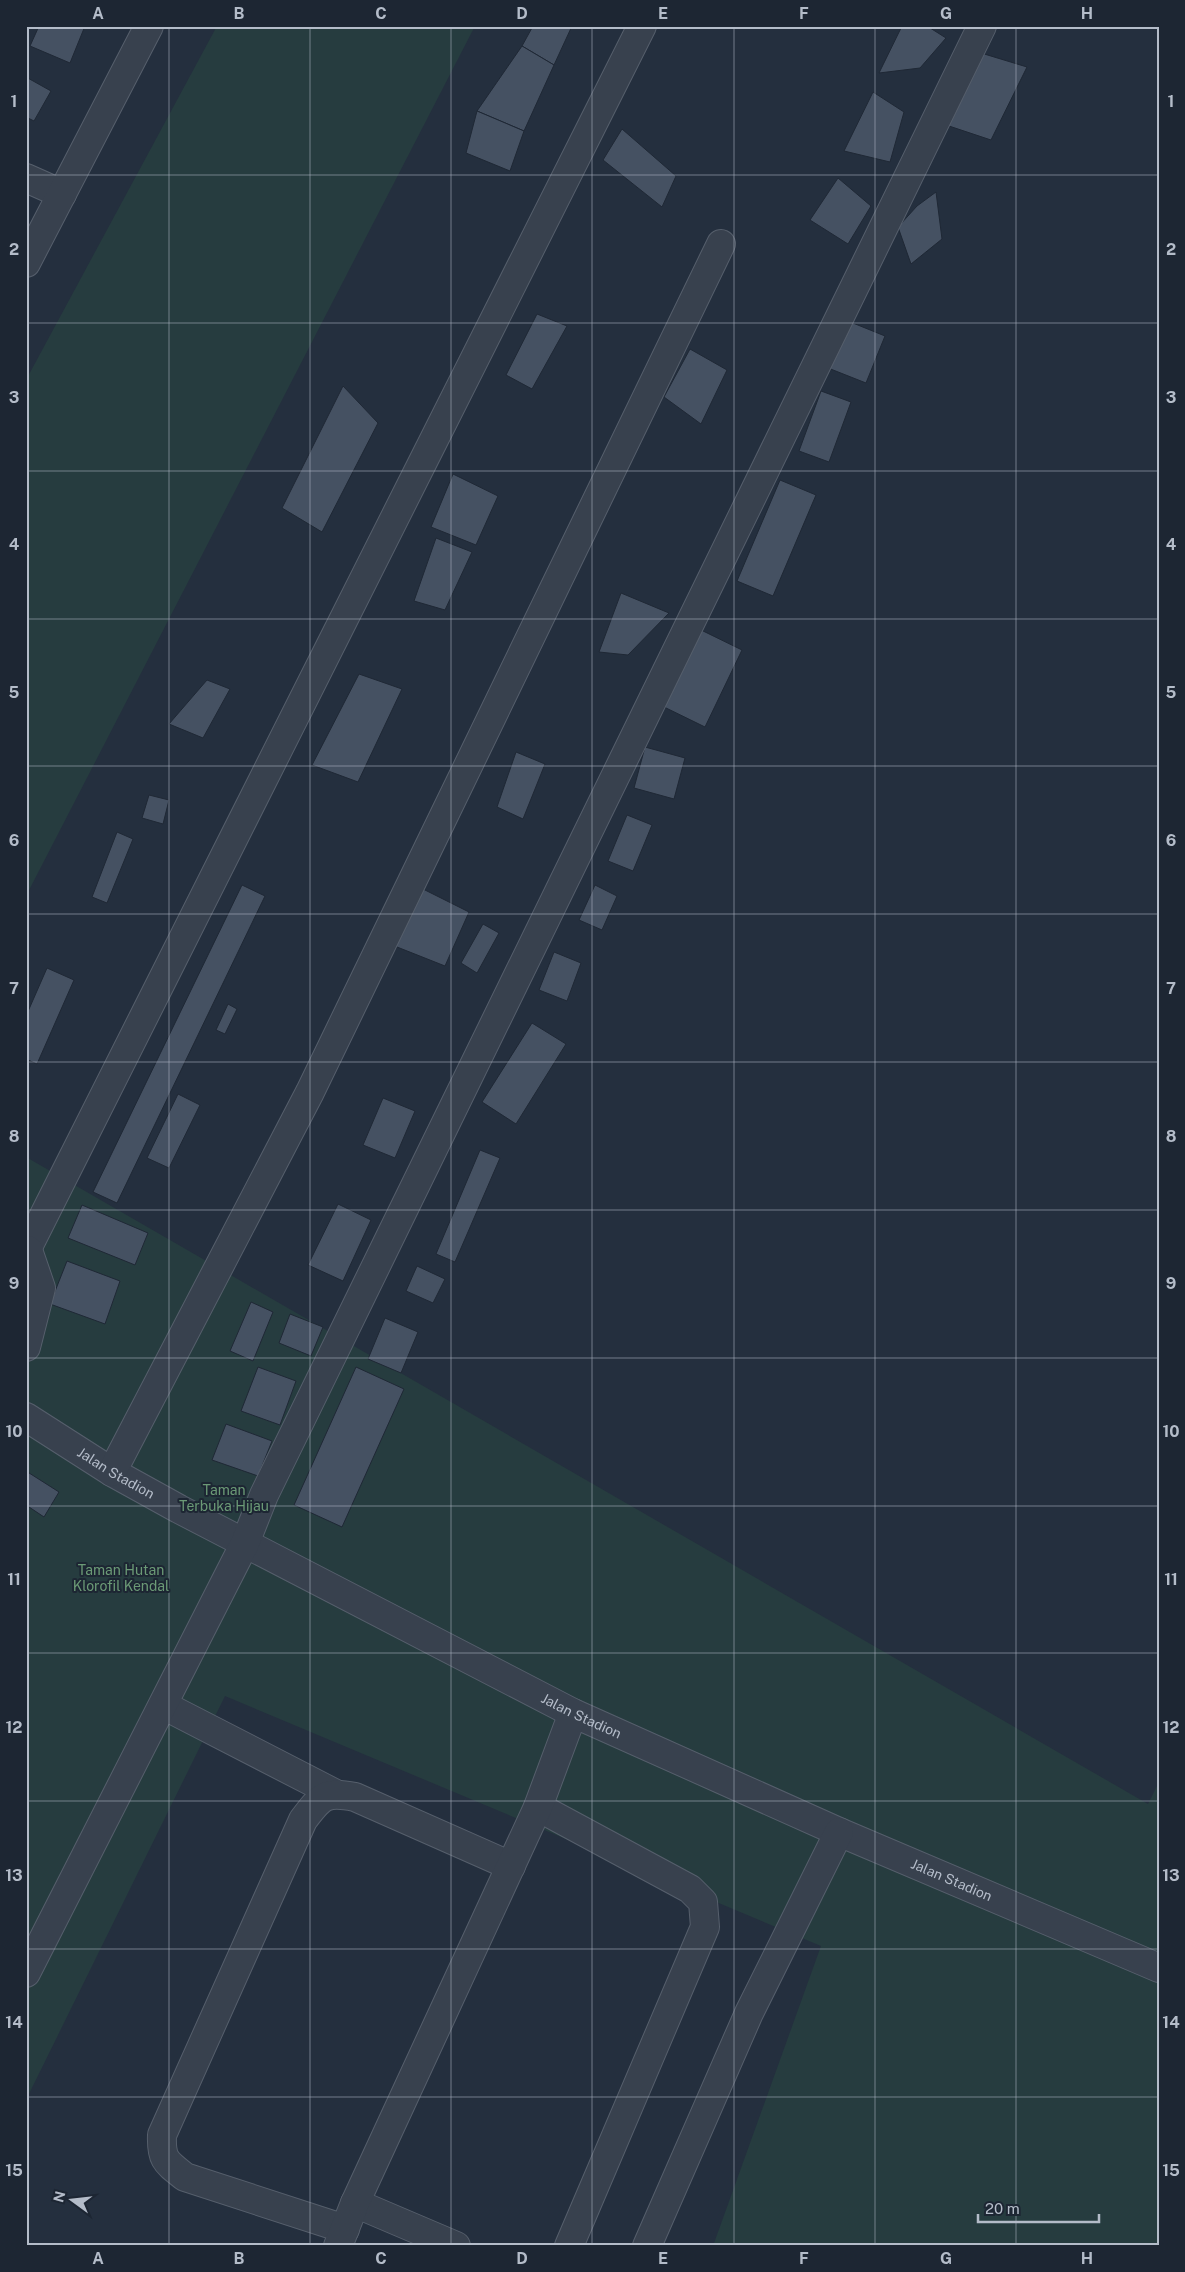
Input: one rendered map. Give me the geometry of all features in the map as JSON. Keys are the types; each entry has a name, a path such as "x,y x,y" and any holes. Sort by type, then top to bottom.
{"street":[{"path":"26,263 149,26"},
{"path":"26,1347 41,1288 27,1251 642,26"},
{"path":"26,1973 245,1543 268,1486 982,26"},
{"path":"26,178 62,194"},
{"path":"112,1472 310,1092 720,244"},
{"name":"Jalan Stadion","path":"26,1417 112,1472 573,1713 839,1832 1159,1968"},
{"path":"162,1705 334,1793 355,1797 511,1866"},
{"path":"334,1793 316,1801 303,1820 162,2135 162,2153 170,2165 185,2177 342,2238 355,2203 538,1807 573,1713"},
{"path":"538,1807 690,1889 703,1902 705,1927 569,2246"},
{"path":"647,2246 749,2013 839,1832"},
{"path":"355,2203 456,2246"}],"green space":[{"path":"217,26 475,26 26,896 26,380"},
{"name":"Taman Terbuka Hijau","path":"26,1157 1148,1804 1159,1782 1159,2246 713,2246 821,1946 225,1696 26,2100"}],"building":[{"path":"39,26 85,26 70,63 30,46"},
{"path":"533,26 572,26 554,65 522,46"},
{"path":"902,26 927,26 946,38 920,68 879,73"},
{"path":"522,46 554,65 524,131 477,111"},
{"path":"981,53 1027,67 991,140 943,124"},
{"path":"26,77 51,91 34,121 26,117"},
{"path":"873,92 904,112 890,162 844,151"},
{"path":"477,111 524,131 510,171 466,153"},
{"path":"622,129 676,176 662,207 603,160"},
{"path":"838,178 871,206 848,244 810,220"},
{"path":"936,192 942,239 911,264 898,227 917,206"},
{"path":"537,314 567,326 532,389 506,375"},
{"path":"843,319 885,336 866,383 823,366"},
{"path":"690,349 727,370 701,424 664,397"},
{"path":"343,386 378,423 322,532 282,508"},
{"path":"821,391 851,402 829,462 799,451"},
{"path":"453,474 498,496 476,545 431,527"},
{"path":"780,480 816,495 773,596 737,581"},
{"path":"436,538 472,552 445,610 414,601"},
{"path":"621,593 669,613 628,655 599,652"},
{"path":"699,629 742,650 705,727 662,706"},
{"path":"359,674 402,689 358,782 312,765"},
{"path":"207,680 230,689 203,738 169,724"},
{"path":"645,747 685,758 674,799 634,788"},
{"path":"516,752 545,764 523,819 497,807"},
{"path":"149,795 169,800 163,824 142,818"},
{"path":"627,815 652,825 633,871 608,861"},
{"path":"117,832 133,839 107,903 92,897"},
{"path":"242,885 265,896 117,1203 93,1192"},
{"path":"595,885 617,896 602,930 579,920"},
{"path":"421,888 469,912 445,966 392,945"},
{"path":"483,924 499,933 477,973 461,963"},
{"path":"554,952 581,963 567,1001 539,990"},
{"path":"47,968 74,980 37,1064 26,1059 26,1016"},
{"path":"228,1004 237,1009 225,1034 216,1030"},
{"path":"532,1023 566,1044 516,1124 482,1102"},
{"path":"178,1094 200,1105 169,1168 147,1158"},
{"path":"383,1098 415,1111 395,1158 363,1145"},
{"path":"480,1150 500,1158 455,1262 436,1254"},
{"path":"338,1204 371,1220 343,1281 308,1265"},
{"path":"82,1205 148,1233 135,1265 68,1238"},
{"path":"67,1261 120,1281 105,1324 50,1304"},
{"path":"417,1266 445,1279 433,1303 406,1291"},
{"path":"251,1302 273,1312 253,1361 230,1351"},
{"path":"290,1314 323,1327 311,1356 279,1343"},
{"path":"385,1318 418,1332 401,1373 368,1359"},
{"path":"258,1367 296,1381 280,1425 241,1411"},
{"path":"356,1367 404,1389 342,1527 294,1505"},
{"path":"226,1424 272,1441 258,1476 212,1460"},
{"path":"26,1471 59,1492 44,1517 26,1505"}],"park label":[{"name":"Taman Hutan Klorofil Kendal","path":"121,1578"}]}
